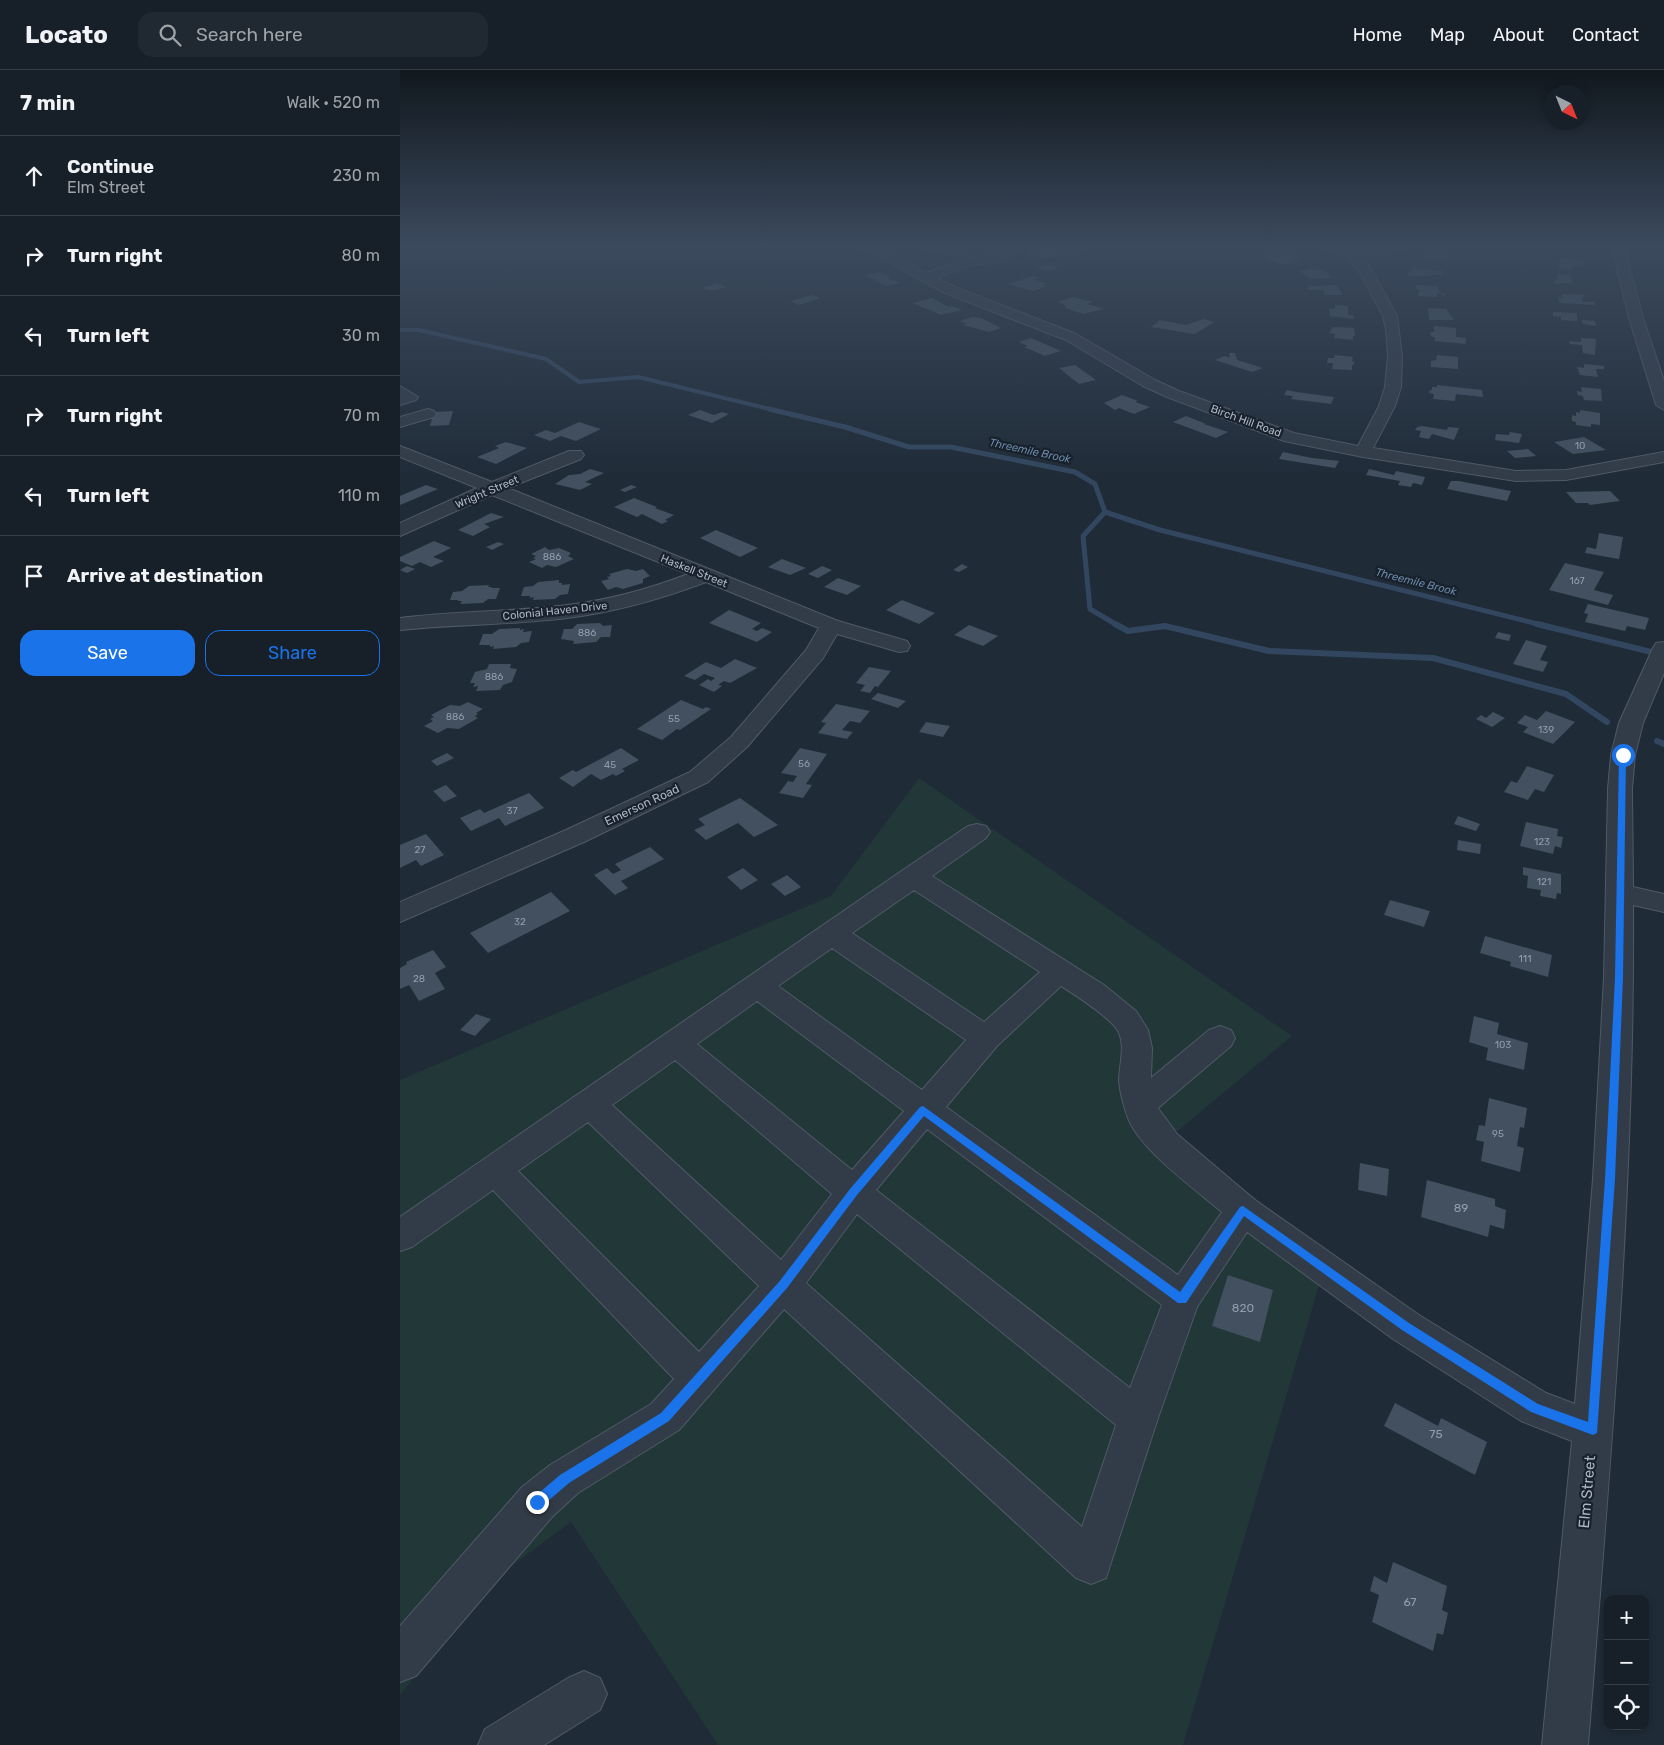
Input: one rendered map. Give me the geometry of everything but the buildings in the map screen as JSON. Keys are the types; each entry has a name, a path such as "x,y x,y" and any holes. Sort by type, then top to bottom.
{"street":[{"name":"Birch Hill Road","path":"1033,322 1071,337 1149,383 1208,408 1290,437 1363,452 1534,477 1597,471 1664,458"},
{"path":"1363,452 1390,396 1395,356 1391,322"},
{"path":"1637,322 1664,399"},
{"path":"400,391 410,397 400,400"},
{"path":"400,422 428,414"},
{"name":"Haskell Street","path":"402,454 492,488 831,625 899,646"},
{"name":"Wright Street","path":"400,530 492,488 575,455"},
{"name":"Colonial Haven Drive","path":"400,624 520,616 601,607 646,597 705,575"},
{"name":"Emerson Road","path":"400,913 575,836 699,777 739,742 815,653 831,625"},
{"name":"Elm Street","path":"1565,1745 1593,1429 1610,1179 1619,977 1623,755 1631,723 1659,670"},
{"path":"400,1236 588,1102 977,832"},
{"path":"912,876 1111,1006 1133,1030 1137,1048 1135,1082 1144,1118 1165,1143 1243,1210 1406,1327 1527,1403 1593,1429"},
{"path":"1620,893 1664,903"},
{"path":"831,934 986,1038"},
{"path":"400,1660 537,1502 564,1479 665,1417 698,1377 783,1285 854,1192 986,1038 1058,972"},
{"path":"756,985 923,1110 1182,1299"},
{"path":"1141,1104 1220,1038"},
{"path":"674,1042 854,1192 1138,1418"},
{"path":"588,1102 783,1285 1091,1563 1138,1418 1182,1299 1243,1210"},
{"path":"495,1170 698,1377"},
{"path":"502,1745 584,1694"}],"green space":[{"path":"919,778 1292,1036 1174,1134 1328,1255 1183,1745 718,1745 571,1522 498,1576 400,1695 400,1080 831,896"}],"waterway":[{"name":"Threemile Brook","path":"400,330 419,330 546,359 579,382 638,377 774,410"},
{"name":"Threemile Brook","path":"769,409 845,427 909,447 951,447 1075,472 1095,484 1105,512"},
{"name":"Threemile Brook","path":"1105,512 1160,530 1542,625"},
{"path":"1105,512 1083,536 1090,609 1117,625"},
{"path":"1115,624 1128,631 1165,626 1269,651 1433,658 1566,694 1607,722"},
{"name":"Threemile Brook","path":"1537,624 1664,655"},
{"path":"1657,741 1664,744"}],"route":[{"path":"537,1502 564,1479 665,1417 698,1377 783,1285 854,1192 923,1110 1182,1299 1243,1210 1406,1327 1535,1408 1593,1429 1610,1179 1619,977 1620,789 1623,755"}]}
